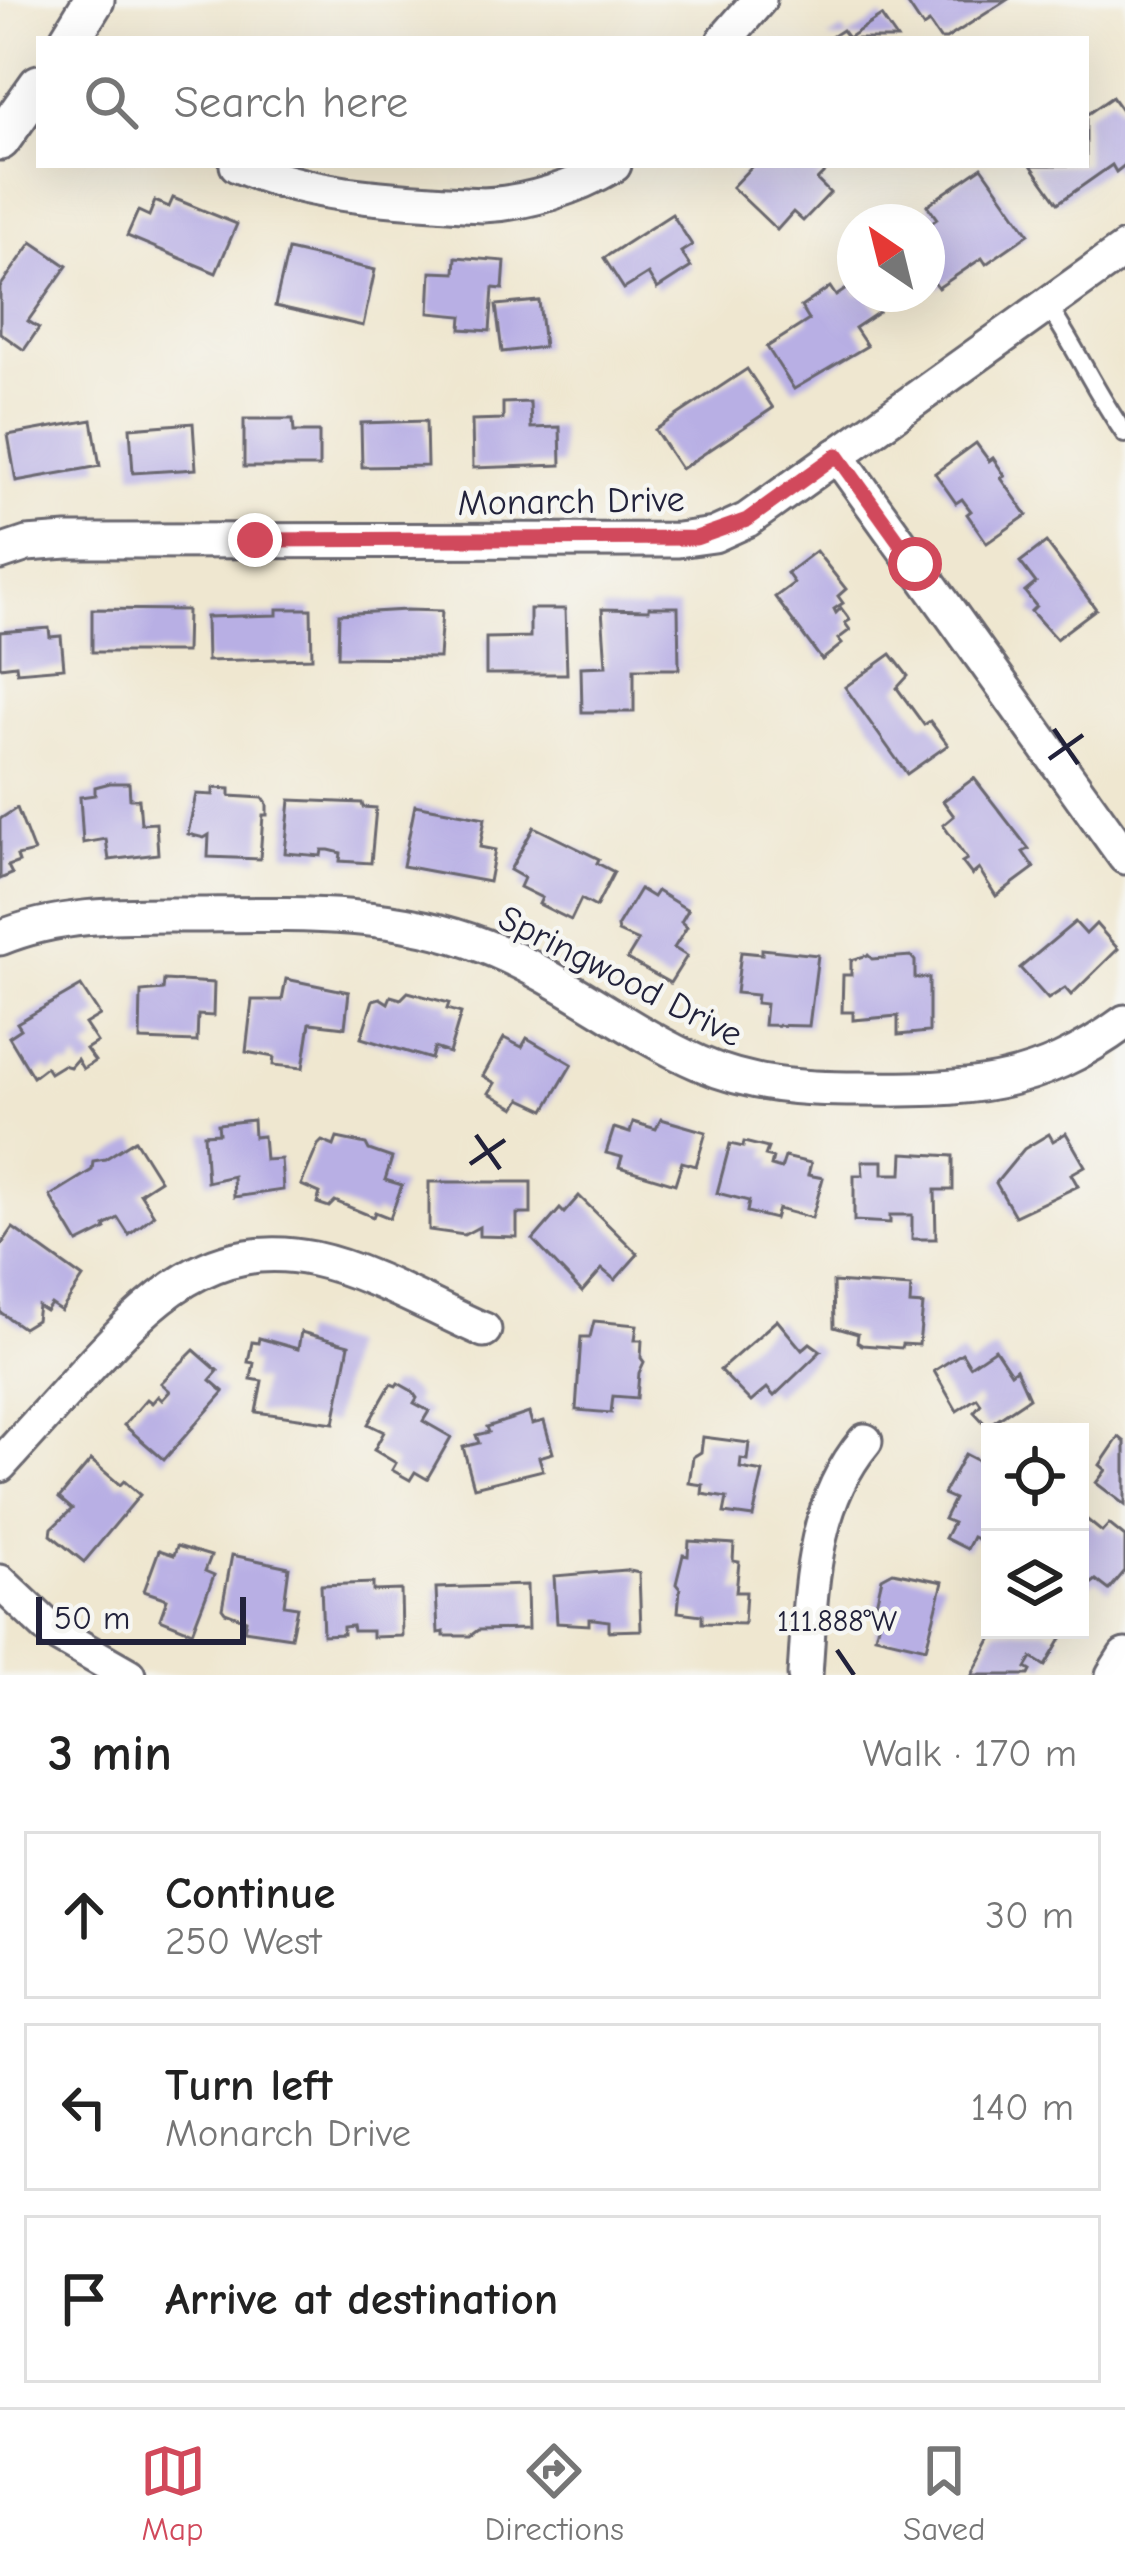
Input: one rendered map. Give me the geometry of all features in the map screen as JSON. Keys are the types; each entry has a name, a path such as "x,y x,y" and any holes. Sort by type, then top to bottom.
{"street":[{"path":"72,36 94,0"},
{"path":"728,36 759,0"},
{"path":"0,140 36,89"},
{"path":"246,168 331,192 483,205 554,191 607,168"},
{"name":"Monarch Drive","path":"0,553 27,544 67,541 696,538 747,520 1125,249"},
{"path":"837,455 1125,857"},
{"name":"Springwood Drive","path":"0,938 39,925 105,915 328,915 403,924 444,933 524,964 703,1065 765,1085 799,1089 980,1087 1072,1057 1125,1022"},
{"path":"0,1465 152,1300 220,1264 275,1256 316,1260 484,1330"},
{"path":"805,1675 823,1516 847,1462 865,1441"},
{"path":"0,1582 53,1632 128,1675"},
{"path":"1113,1675 1125,1656"}],"lane":[{"path":"1047,305 1073,343 1094,390 1125,434"}],"building":[{"path":"905,0 1007,0 951,36 938,36 929,23 923,27"},
{"path":"881,16 895,36 851,36"},
{"path":"1112,97 1125,115 1125,165 1116,172 1112,165 1058,203 1033,168 1089,168 1089,113"},
{"path":"750,168 827,168 817,180 830,193 803,221 793,212 777,230 732,187"},
{"path":"981,168 1029,234 986,264 982,258 945,283 945,204 928,204"},
{"path":"173,198 237,224 216,273 127,236 138,211 149,216 155,201 169,207"},
{"path":"672,214 692,245 681,252 691,267 657,289 648,274 624,289 604,258"},
{"path":"32,242 67,266 28,321 39,328 24,350 0,333 0,287"},
{"path":"288,250 375,270 363,326 275,306"},
{"path":"456,257 505,261 503,289 493,288 490,331 461,329 462,316 429,313 431,272 455,273"},
{"path":"830,287 837,312 879,312 855,328 867,346 794,389 767,347 809,320 801,307"},
{"path":"539,301 544,347 502,352 496,305"},
{"path":"747,369 773,408 681,469 655,430"},
{"path":"530,402 531,428 560,427 561,465 473,468 472,420 503,419 503,403"},
{"path":"244,419 293,419 294,432 319,432 319,467 244,467"},
{"path":"92,420 100,466 16,481 8,435"},
{"path":"426,421 427,466 362,467 361,423"},
{"path":"193,423 196,469 133,473 130,428"},
{"path":"976,443 989,461 993,458 1027,515 987,543 967,514 971,511 962,499 956,503 935,473"},
{"path":"1046,542 1096,609 1056,639 1031,611 1036,606 1025,592 1036,583 1020,562"},
{"path":"816,551 846,589 838,596 843,603 834,609 836,613 841,608 850,620 845,623 850,630 838,639 842,644 822,660 775,597 794,583 787,573"},
{"path":"678,607 679,669 634,669 634,712 582,712 581,667 606,666 602,609"},
{"path":"92,609 187,610 186,652 92,652"},
{"path":"277,609 311,609 312,658 207,661 206,617 277,615"},
{"path":"530,609 565,609 567,674 486,674 486,638 530,637"},
{"path":"442,611 439,658 338,657 339,614"},
{"path":"49,628 50,637 61,636 64,668 17,672 16,665 0,667 0,632"},
{"path":"891,654 908,676 897,688 924,725 930,721 948,745 907,774 845,687"},
{"path":"974,778 1029,849 1023,852 1034,868 996,896 979,869 972,875 962,862 967,859 943,825 954,816 943,801"},
{"path":"129,783 130,799 139,799 141,824 156,823 158,854 109,860 106,839 83,843 80,797 95,795 95,787"},
{"path":"213,788 230,789 230,796 263,798 267,804 260,859 208,857 209,835 188,834 196,794 213,795"},
{"path":"290,800 362,803 376,808 371,863 340,861 341,853 329,850 322,850 321,856 285,853"},
{"path":"415,805 485,818 480,847 495,850 489,882 403,866"},
{"path":"17,808 34,852 17,856 19,862 8,866 12,874 0,879 0,819"},
{"path":"534,827 599,859 597,863 614,872 596,907 581,899 571,920 539,904 542,898 520,887 524,878 510,870"},
{"path":"640,889 653,897 657,891 688,910 681,922 687,927 674,948 687,956 670,983 627,959 638,941 618,932"},
{"path":"1075,922 1086,934 1096,924 1118,949 1071,995 1065,988 1048,999 1020,968"},
{"path":"762,949 818,955 809,1026 764,1025 766,1004 756,1003 757,995 736,993 741,952 762,954"},
{"path":"868,955 872,959 911,956 915,978 929,978 929,1032 898,1035 898,1016 853,1020 853,1012 842,1012 843,975 851,975 851,960"},
{"path":"286,979 349,992 345,1027 310,1023 303,1068 273,1065 274,1057 246,1052 252,1000 282,1000"},
{"path":"164,980 214,983 213,1016 198,1015 197,1042 140,1040 141,992 163,990"},
{"path":"81,986 100,1015 85,1024 97,1042 86,1049 95,1061 83,1069 77,1059 70,1067 63,1065 50,1073 46,1067 33,1077 9,1037 21,1029 17,1023"},
{"path":"408,992 449,1003 447,1009 461,1013 449,1053 434,1048 431,1059 361,1038 373,1000 388,1003 391,996 401,999"},
{"path":"504,1038 522,1047 527,1038 572,1064 545,1110 521,1099 515,1108 489,1093 495,1083 483,1076"},
{"path":"661,1119 706,1132 696,1166 682,1162 675,1184 619,1167 622,1157 606,1153 614,1128 630,1133 633,1122 656,1129"},
{"path":"253,1120 254,1137 263,1136 265,1160 281,1159 283,1190 234,1197 233,1176 207,1182 204,1134 219,1133 218,1124"},
{"path":"1066,1133 1085,1166 1071,1174 1078,1186 1015,1216 996,1183 1024,1149 1049,1134 1053,1141"},
{"path":"337,1138 366,1144 369,1150 392,1158 385,1180 402,1185 390,1218 375,1212 373,1217 335,1201 329,1207 317,1203 320,1193 301,1185 318,1145 322,1141 334,1146"},
{"path":"135,1140 160,1180 140,1193 154,1215 129,1235 118,1218 78,1243 50,1196 92,1170 93,1161"},
{"path":"744,1142 768,1148 765,1156 773,1158 771,1166 781,1169 785,1157 811,1163 808,1175 823,1178 812,1218 778,1209 775,1219 747,1212 749,1201 717,1193 730,1144 743,1147"},
{"path":"903,1153 953,1156 953,1190 935,1190 936,1239 912,1239 912,1215 890,1215 890,1223 854,1221 854,1175 863,1175 862,1161 883,1161 883,1174 902,1174"},
{"path":"429,1182 531,1182 531,1214 517,1214 517,1237 479,1236 479,1227 464,1235 429,1230"},
{"path":"579,1196 638,1254 615,1280 602,1269 582,1292 533,1240 560,1209 564,1213"},
{"path":"13,1228 83,1278 61,1311 51,1304 46,1311 38,1306 36,1320 23,1328 0,1312 0,1247"},
{"path":"833,1282 911,1287 910,1304 923,1305 919,1345 862,1345 857,1342 858,1334 834,1327"},
{"path":"777,1320 802,1350 810,1343 821,1351 774,1396 767,1388 751,1402 720,1370"},
{"path":"594,1321 637,1325 635,1340 642,1340 644,1362 637,1398 613,1396 611,1413 576,1410 581,1337 590,1337"},
{"path":"301,1332 349,1345 334,1423 256,1412 262,1381 251,1379 252,1342 258,1343 259,1338 298,1349"},
{"path":"995,1349 1011,1373 1016,1369 1029,1398 992,1423 984,1423 974,1412 981,1404 977,1398 957,1411 934,1371 962,1353 970,1366"},
{"path":"194,1350 218,1371 210,1380 224,1392 164,1460 124,1425 147,1399 152,1403 158,1396 162,1400 170,1391 161,1383"},
{"path":"391,1384 412,1391 417,1398 414,1403 429,1411 423,1421 451,1437 427,1479 415,1472 410,1480 392,1470 396,1463 374,1450 384,1432 368,1424"},
{"path":"529,1413 532,1424 544,1421 553,1453 539,1457 543,1470 474,1487 463,1447 479,1443 476,1435 489,1432 487,1427"},
{"path":"703,1437 749,1443 747,1460 741,1459 740,1468 763,1472 753,1517 724,1513 727,1498 702,1494 703,1485 689,1483 693,1457 701,1452"},
{"path":"1119,1437 1125,1442 1125,1505 1096,1483 1106,1470 1100,1465"},
{"path":"965,1454 981,1462 981,1541 973,1537 967,1549 945,1538 953,1523 944,1519 954,1499 943,1494"},
{"path":"91,1460 140,1495 84,1562 51,1535 52,1528 72,1509 59,1498"},
{"path":"1089,1521 1102,1532 1109,1524 1125,1537 1125,1571 1109,1590 1096,1580 1089,1585"},
{"path":"689,1541 734,1544 733,1561 739,1562 736,1592 746,1592 744,1624 702,1623 702,1615 678,1612 680,1589 676,1584"},
{"path":"177,1546 211,1556 205,1571 214,1575 192,1632 160,1619 167,1599 144,1591 159,1550 174,1555"},
{"path":"232,1555 289,1567 284,1605 297,1607 291,1637 244,1630 246,1620 222,1608"},
{"path":"893,1572 943,1582 926,1648 875,1636 882,1610 875,1608 882,1578"},
{"path":"639,1573 641,1630 609,1631 609,1621 594,1619 589,1619 589,1625 557,1623 554,1576"},
{"path":"373,1583 373,1591 401,1590 402,1636 372,1637 372,1631 353,1631 352,1626 343,1627 343,1634 323,1635 321,1585"},
{"path":"527,1585 528,1629 478,1630 470,1636 438,1633 436,1588"},
{"path":"991,1639 1061,1639 1045,1666 1032,1658 1026,1668 1029,1675 972,1675"}],"route":[{"path":"255,540 696,538 747,520 837,455 915,564"}]}
